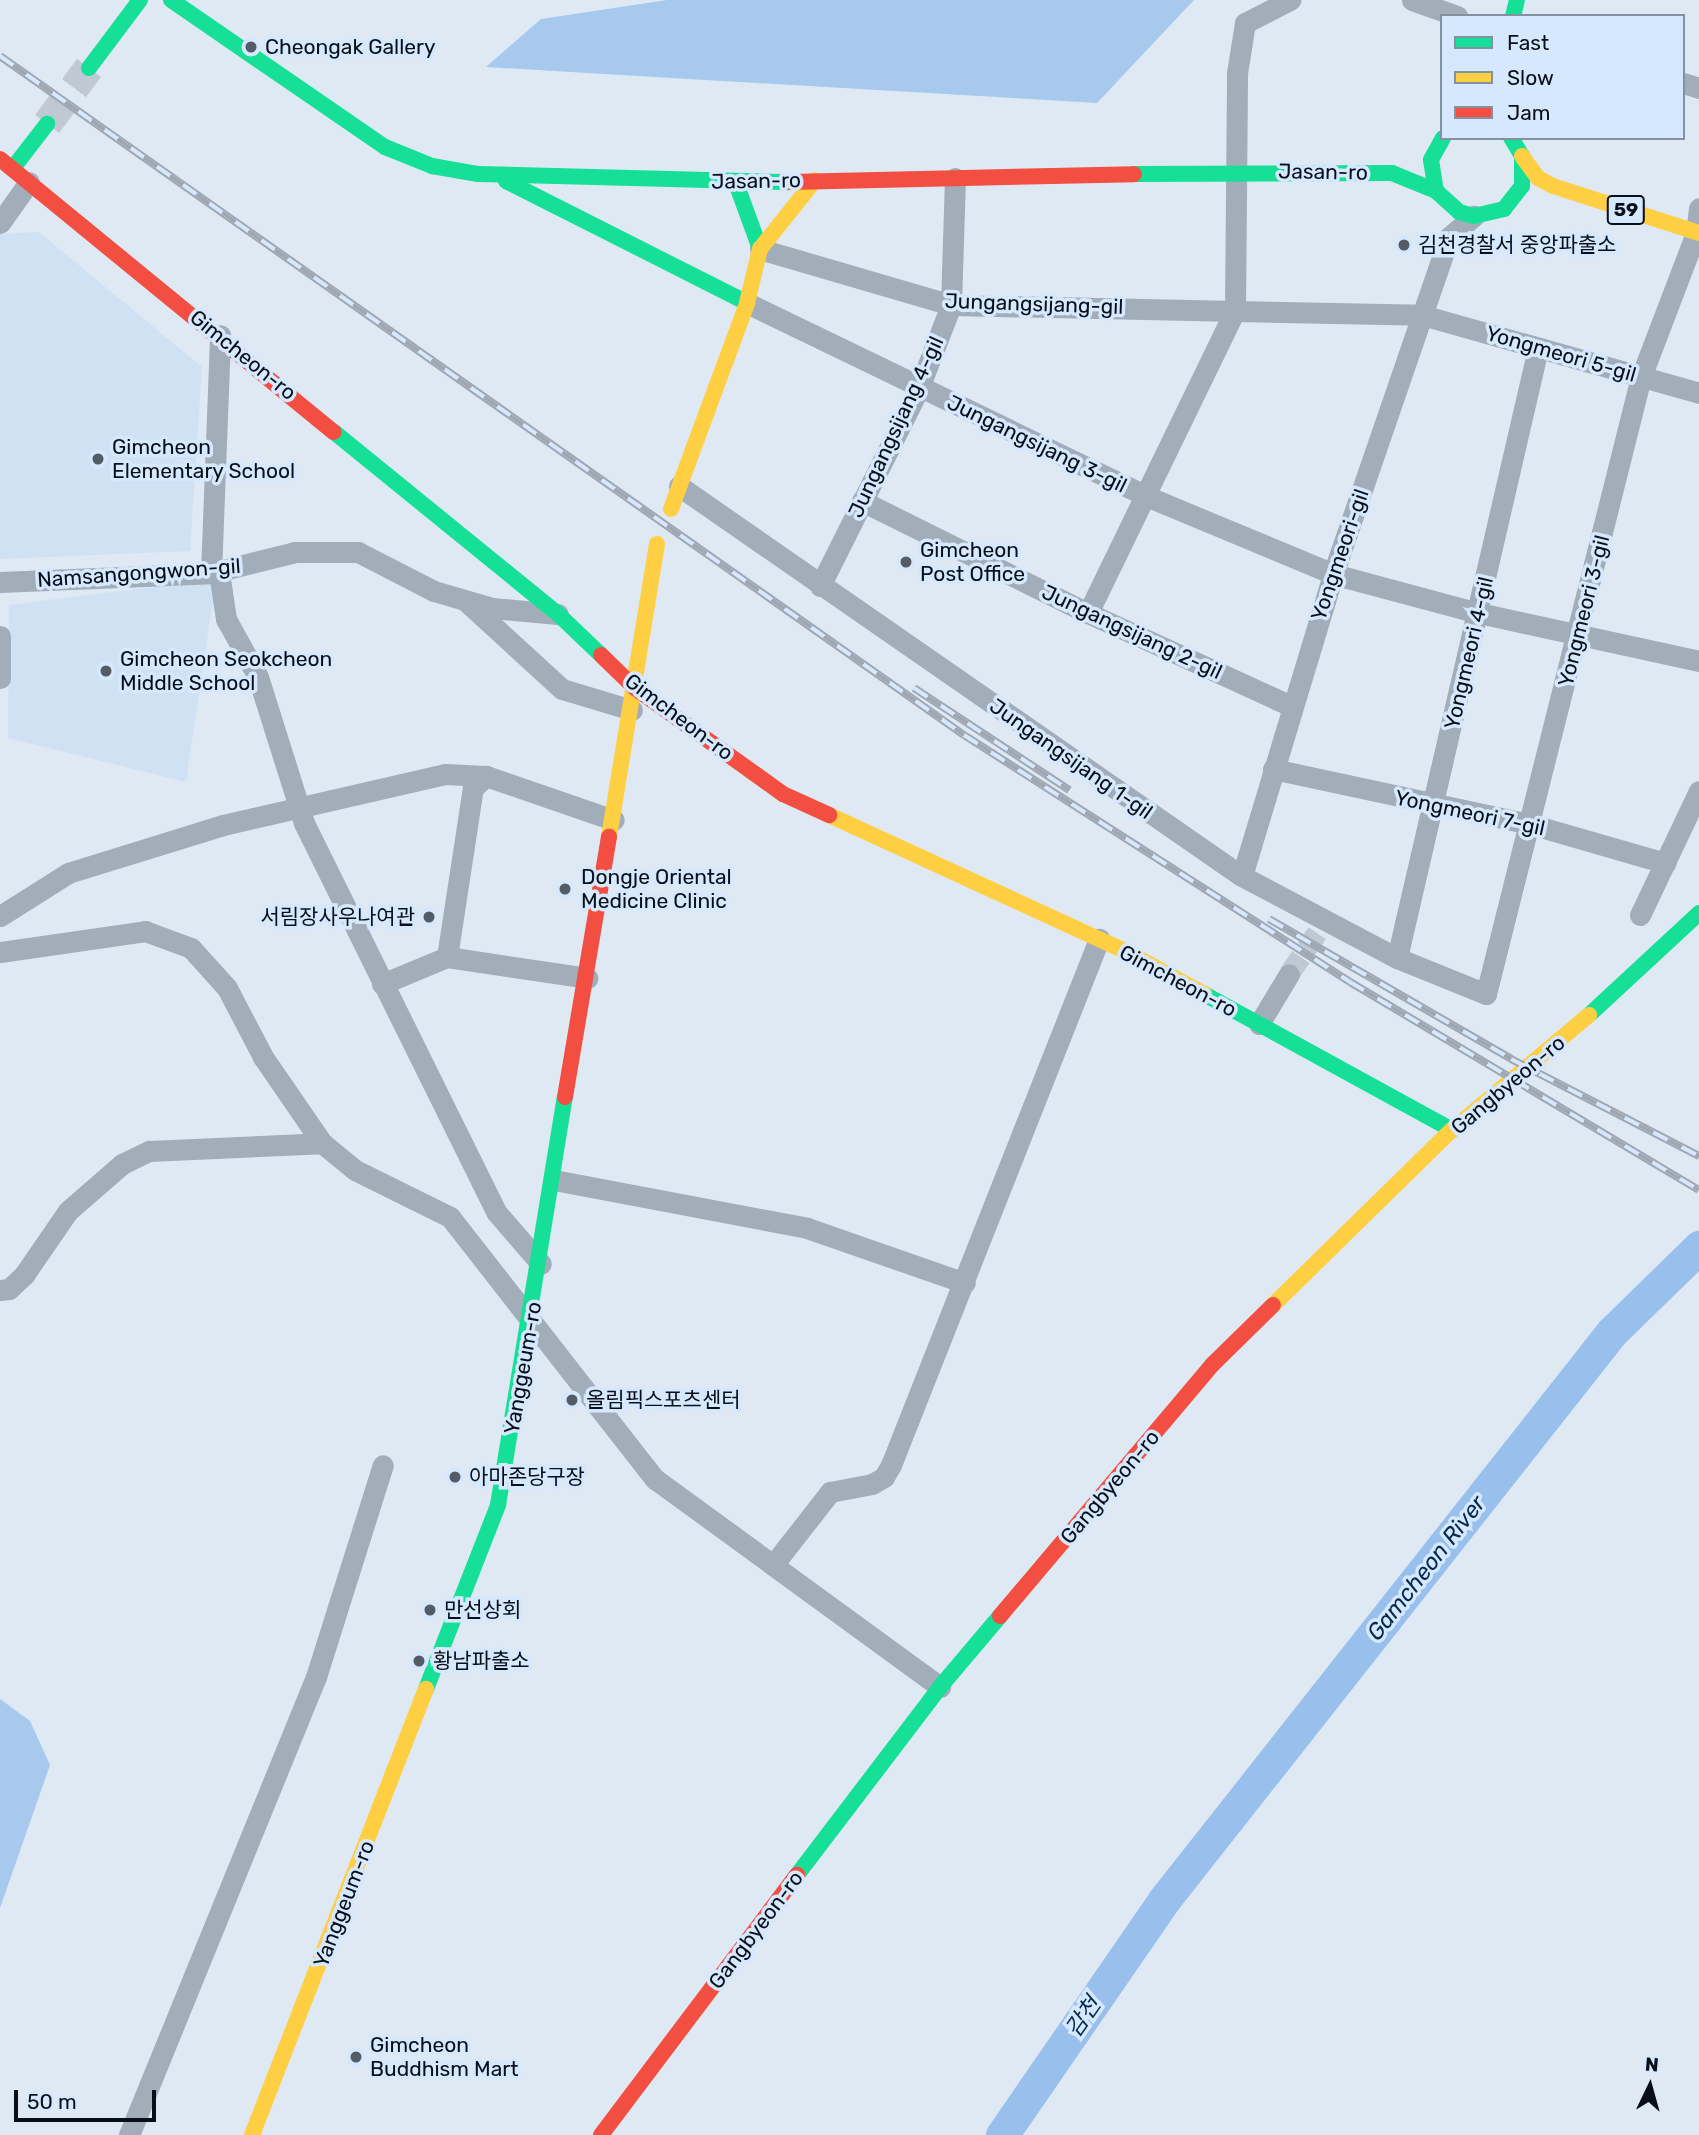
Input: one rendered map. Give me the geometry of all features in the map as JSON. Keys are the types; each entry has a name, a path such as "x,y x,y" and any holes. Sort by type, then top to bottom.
{"street":[{"path":"89,68 140,0"},
{"name":"Jasan-ro","path":"171,0 390,149 432,166 496,176 736,183 1235,172 1392,173"},
{"path":"1088,613 1235,310 1237,73 1245,23 1290,0"},
{"path":"1412,0 1451,14"},
{"path":"0,223 14,170 47,124"},
{"path":"1449,237 1474,216 1504,209 1514,198 1523,178 1522,156 1512,140"},
{"path":"1392,173 1416,164 1440,142"},
{"path":"1440,142 1432,160 1441,197"},
{"name":"59","path":"1522,156 1538,178 1553,186 1698,233"},
{"name":"Gimcheon-ro","path":"14,170 220,335 558,614 635,688 783,794 1099,939 1452,1130"},
{"path":"1392,173 1474,216"},
{"path":"496,176 747,303"},
{"name":"Jungangsijang 4-gil","path":"820,586 919,388 951,305 955,178"},
{"path":"671,509 747,303 760,249 815,180"},
{"path":"736,183 760,249"},
{"path":"1514,198 1553,186"},
{"name":"Yongmeori-gil","path":"1242,876 1333,573 1449,237 1441,197"},
{"name":"Yongmeori 3-gil","path":"1486,994 1579,634 1641,377 1698,233 1699,208"},
{"name":"Jungangsijang-gil","path":"760,249 951,305 1422,315"},
{"name":"Jungangsijang 3-gil","path":"747,303 1146,496 1333,573 1479,613 1699,661"},
{"name":"Yongmeori 5-gil","path":"1422,315 1699,393"},
{"path":"220,335 215,572 226,619 258,677 300,807 382,984 497,1213 541,1264"},
{"name":"Yongmeori 4-gil","path":"1397,958 1479,613 1538,348"},
{"name":"Jungangsijang 1-gil","path":"678,486 1242,876 1320,926 1486,994"},
{"name":"Jungangsijang 2-gil","path":"862,501 1088,613 1291,706"},
{"path":"635,688 657,544"},
{"name":"Namsangongwon-gil","path":"0,582 215,572 295,552 358,552 434,591 492,608 558,614"},
{"path":"464,600 562,689 632,710"},
{"path":"0,636 0,677"},
{"name":"Yanggeum-ro","path":"252,2135 498,1505 532,1320 635,688"},
{"name":"Yongmeori 7-gil","path":"1273,769 1433,806 1530,824 1665,863"},
{"path":"0,916 68,873 223,825 445,774 486,776 614,820"},
{"path":"447,957 472,788 486,776"},
{"path":"1640,915 1699,792"},
{"name":"Gangbyeon-ro","path":"601,2135 940,1687 1213,1364 1452,1130 1564,1038 1699,913"},
{"path":"0,952 145,931 191,948 227,988 263,1057 322,1143 355,1170 450,1217 655,1479 940,1687"},
{"path":"773,1565 830,1492 884,1477 965,1283 1099,939"},
{"path":"382,984 447,957 587,978"},
{"path":"1259,1024 1289,974"},
{"path":"0,1290 9,1289 23,1275 68,1211 122,1164 149,1151 322,1143"},
{"path":"554,1180 807,1228 965,1283"},
{"path":"129,2135 316,1677 383,1465"},
{"path":"582,2135 616,2113"}],"shaded area":[{"path":"667,0 1194,0 1097,103 486,67 541,19"},
{"name":"Gimcheon Elementary School","path":"39,232 202,367 190,551 0,559 0,234"},
{"name":"Gimcheon Seokcheon Middle School","path":"216,579 186,782 8,738 9,605"},
{"path":"0,1699 30,1721 50,1765 0,1908"}],"waterway":[{"name":"Gamcheon River","path":"1002,2135 1164,1900 1612,1332 1699,1247"}],"tunnel":[{"path":"47,124 89,68"},
{"path":"1289,974 1317,933"}],"railway":[{"path":"0,56 964,735 1350,982 1699,1190"},
{"path":"914,688 1069,790"},
{"path":"1269,919 1511,1059 1699,1156"}],"traffic: fast":[{"path":"89,68 140,0"},
{"path":"171,0 385,147 432,166 478,174 790,182"},
{"path":"1514,14 1517,0"},
{"path":"13,168 47,124"},
{"path":"1442,140 1431,160 1436,191 1459,212 1474,216 1504,209 1522,186 1522,156 1512,140"},
{"path":"1134,174 1392,173 1436,191"},
{"path":"506,181 747,303"},
{"path":"736,183 760,249"},
{"path":"334,432 558,614 601,655"},
{"path":"1589,1015 1699,913"},
{"path":"1204,994 1452,1130"},
{"path":"426,1689 498,1505 565,1097"},
{"path":"797,1875 940,1687 1000,1616"}],"traffic: slow":[{"path":"1522,156 1538,178 1553,186 1699,233"},
{"path":"671,509 747,303 760,249 815,180"},
{"path":"609,837 657,544"},
{"path":"829,815 1127,952 1204,994"},
{"path":"1273,1305 1452,1130 1589,1015"},
{"path":"252,2135 426,1689"}],"traffic: jam":[{"path":"0,159 334,432"},
{"path":"790,182 1134,174"},
{"path":"601,655 635,688 783,794 829,815"},
{"path":"565,1097 609,837"},
{"path":"1000,1616 1213,1364 1273,1305"},
{"path":"601,2135 797,1875"}],"place":[{"name":"Cheongak Gallery","path":"251,47"},
{"name":"김천경찰서 중앙파출소","path":"1404,245"},
{"name":"Gimcheon Elementary School","path":"98,459"},
{"name":"Gimcheon Post Office","path":"906,562"},
{"name":"Gimcheon Seokcheon Middle School","path":"106,671"},
{"name":"Dongje Oriental Medicine Clinic","path":"565,889"},
{"name":"서림장사우나여관","path":"429,917"},
{"name":"올림픽스포츠센터","path":"572,1400"},
{"name":"아마존당구장","path":"455,1477"},
{"name":"만선상회","path":"430,1610"},
{"name":"황남파출소","path":"419,1661"},
{"name":"Gimcheon Buddhism Mart","path":"356,2057"}],"water label":[{"name":"감천","path":"1083,2017"}]}
